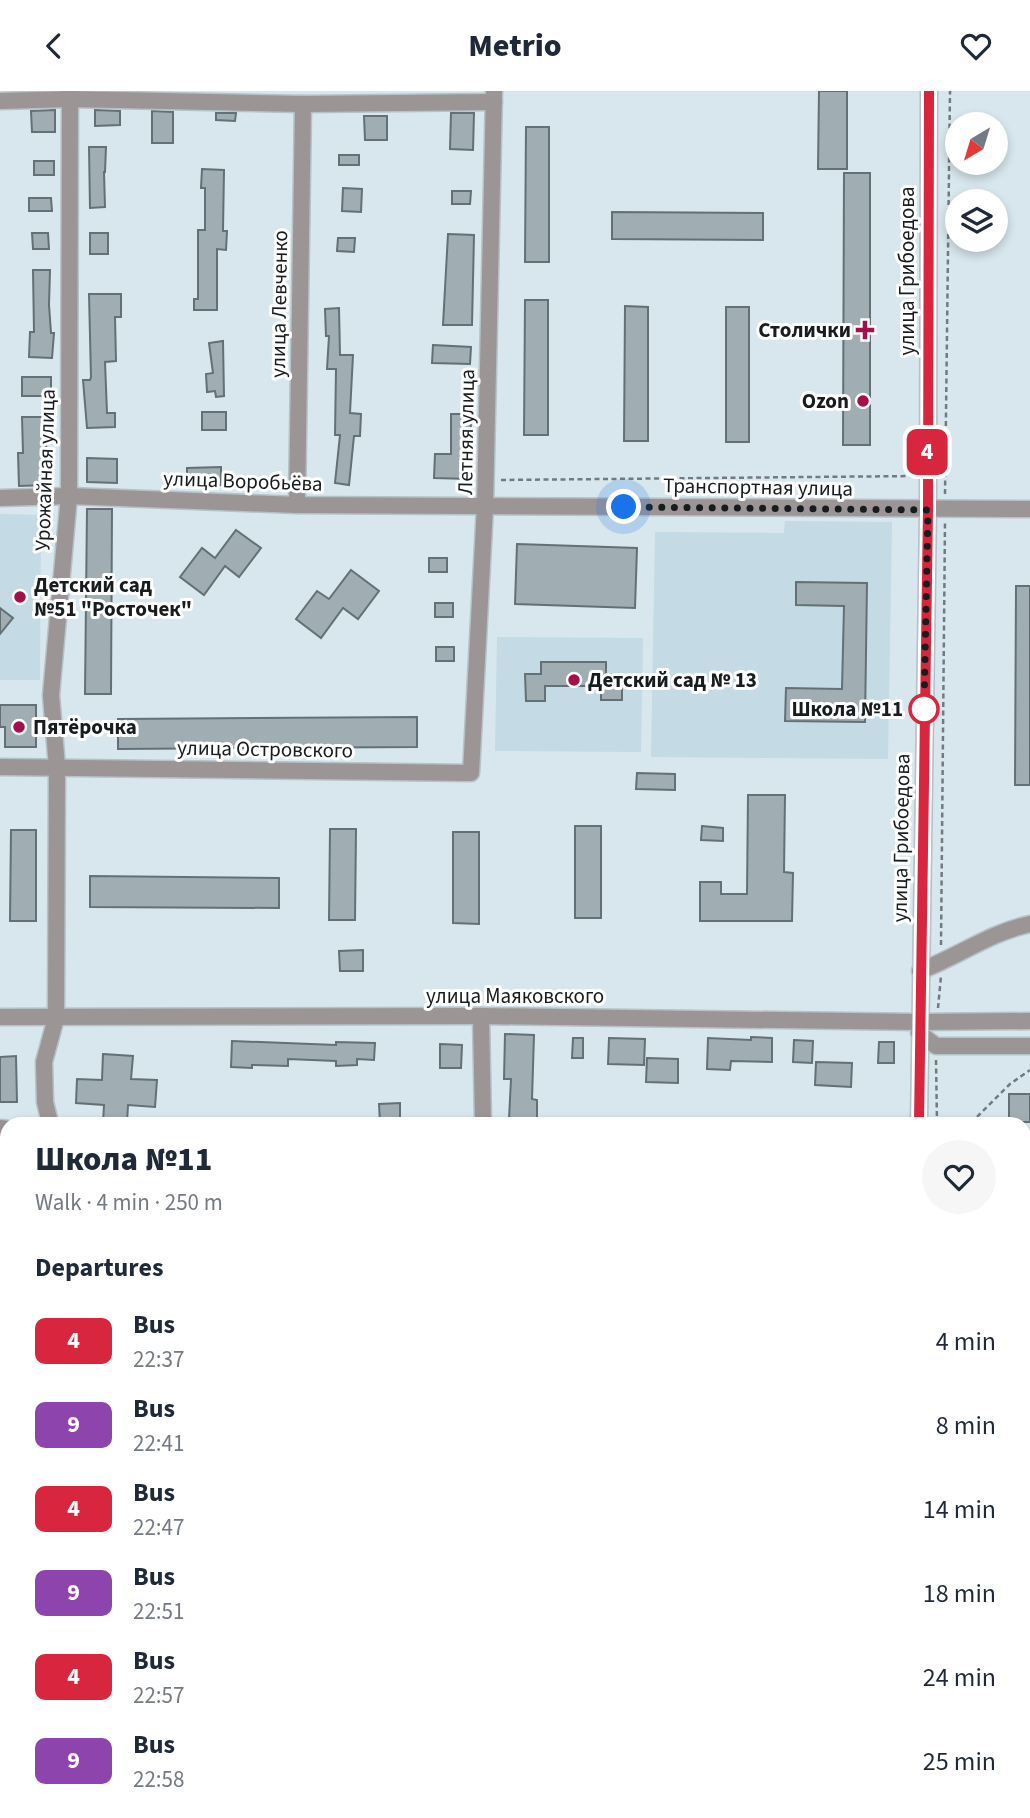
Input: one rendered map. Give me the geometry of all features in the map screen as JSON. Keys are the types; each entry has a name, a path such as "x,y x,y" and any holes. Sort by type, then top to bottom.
{"street":[{"name":"улица Грибоедова","path":"919,1117 928,510 929,91"},
{"path":"0,101 70,95 303,104 494,97"},
{"name":"Урожайная улица","path":"49,1117 45,1102 44,1062 56,1018 57,767 51,695 69,496 70,95"},
{"name":"Летняя улица","path":"471,773 486,480 494,97"},
{"name":"улица Левченко","path":"297,505 303,104"},
{"name":"улица Воробьёва","path":"0,498 69,496 297,505 485,506"},
{"name":"Транспортная улица","path":"485,506 1030,509"},
{"name":"улица Островского","path":"0,767 471,773"},
{"path":"920,971 1013,927 1030,924"},
{"path":"481,1016 484,1117"},
{"name":"улица Маяковского","path":"0,1017 481,1016 919,1028 936,1022 1030,1021"},
{"path":"919,1028 936,1046 1030,1046"}],"path":[{"path":"936,1022 941,963 950,91"},
{"path":"486,480 946,475"},
{"path":"936,1046 937,1117"},
{"path":"977,1117 1010,1084 1030,1070"}],"shaded area":[{"name":"Детский сад №51 \"Росточек\"","path":"0,514 41,515 40,680 0,680"},
{"path":"785,521 892,522 888,759 651,757 655,532 784,533"},
{"path":"497,637 643,638 641,752 495,751"}],"building":[{"path":"819,91 847,91 847,169 818,169"},
{"path":"55,110 55,132 32,132 31,111"},
{"path":"95,110 120,111 120,125 95,126"},
{"path":"152,111 173,112 173,143 152,143"},
{"path":"216,113 236,113 235,121 216,120"},
{"path":"451,113 474,113 473,150 450,149"},
{"path":"364,116 387,116 387,140 365,140"},
{"path":"526,127 549,127 549,262 525,262"},
{"path":"89,147 106,147 105,207 90,208"},
{"path":"339,155 359,155 359,165 339,165"},
{"path":"34,161 54,161 54,175 34,175"},
{"path":"202,169 224,170 223,231 227,231 226,250 217,249 217,310 194,310 194,299 198,299 198,230 205,230"},
{"path":"844,173 870,173 870,445 843,445"},
{"path":"343,188 362,189 361,212 342,211"},
{"path":"452,191 471,191 470,204 452,204"},
{"path":"29,198 51,198 52,211 29,211"},
{"path":"612,212 763,213 763,240 612,239"},
{"path":"32,233 48,233 49,249 33,249"},
{"path":"90,233 108,233 108,254 90,254"},
{"path":"448,234 474,235 472,325 443,325"},
{"path":"338,238 355,238 354,252 337,251"},
{"path":"33,270 50,270 49,305 51,333 54,333 52,358 29,357 30,332 34,332"},
{"path":"89,294 121,294 121,317 115,317 116,361 105,362 107,413 115,413 115,427 87,428 83,380 90,380 91,377"},
{"path":"525,300 548,300 548,435 524,435"},
{"path":"625,306 648,307 648,441 624,441"},
{"path":"726,307 749,307 749,442 726,442"},
{"path":"339,308 340,355 353,355 350,413 361,414 360,436 354,436 349,485 335,483 340,435 335,435 336,369 327,369 329,336 326,336 325,309"},
{"path":"223,341 224,396 216,397 215,391 207,392 206,374 213,373 209,343"},
{"path":"433,345 471,347 470,364 432,363"},
{"path":"22,377 51,377 51,396 22,396"},
{"path":"202,412 226,412 226,430 202,430"},
{"path":"451,414 471,414 470,479 434,478 435,454 451,454"},
{"path":"22,417 48,417 47,485 19,486 18,453 23,453"},
{"path":"87,458 117,459 117,483 87,482"},
{"path":"221,467 221,485 187,485 187,468"},
{"path":"87,509 112,509 111,694 85,694"},
{"path":"236,530 261,548 239,577 225,566 204,595 180,577 202,548 215,558"},
{"path":"517,544 637,548 635,608 515,604"},
{"path":"429,558 447,558 447,572 429,572"},
{"path":"351,570 379,591 358,619 343,608 321,638 296,619 317,591 329,599"},
{"name":"Школа №11","path":"796,582 867,583 865,722 785,721 786,688 842,689 844,606 796,605"},
{"path":"1016,586 1030,586 1030,785 1015,785"},
{"path":"435,603 453,603 453,617 435,617"},
{"path":"0,608 13,618 0,634"},
{"path":"436,647 454,647 454,661 436,661"},
{"name":"Детский сад № 13","path":"541,662 606,662 606,674 622,674 622,700 601,700 601,686 545,686 545,701 526,701 525,674 541,674"},
{"path":"0,705 36,705 36,747 5,747 5,727 0,727"},
{"path":"417,717 417,747 118,749 118,719"},
{"path":"637,773 675,774 675,790 636,789"},
{"path":"748,795 785,795 784,872 793,873 792,921 700,921 700,882 721,882 721,894 747,894"},
{"path":"575,826 601,826 601,918 575,918"},
{"path":"702,826 723,828 723,841 701,840"},
{"path":"330,829 356,829 355,920 329,920"},
{"path":"11,830 36,830 36,921 10,921"},
{"path":"453,832 479,832 479,924 453,923"},
{"path":"90,876 279,878 279,908 90,907"},
{"path":"363,950 363,971 340,971 339,951"},
{"path":"505,1034 534,1035 532,1099 537,1100 537,1117 509,1117 511,1079 504,1079"},
{"path":"751,1037 772,1038 772,1062 731,1061 730,1070 707,1069 708,1038 751,1040"},
{"path":"573,1038 583,1038 583,1058 572,1058"},
{"path":"609,1038 645,1039 644,1065 608,1064"},
{"path":"794,1040 813,1041 812,1063 793,1062"},
{"path":"232,1041 336,1045 336,1042 375,1043 374,1060 357,1059 357,1065 336,1066 336,1061 288,1059 288,1066 231,1067"},
{"path":"879,1042 894,1042 894,1063 878,1063"},
{"path":"440,1044 462,1045 461,1068 440,1068"},
{"path":"103,1054 133,1056 131,1079 157,1080 155,1107 128,1105 127,1117 103,1117 104,1105 76,1103 77,1079 102,1080"},
{"path":"16,1056 17,1102 0,1102 0,1057"},
{"path":"647,1058 678,1059 678,1083 646,1082"},
{"path":"816,1062 852,1063 851,1087 815,1085"},
{"path":"1009,1094 1030,1094 1030,1117 1009,1117"},
{"path":"400,1103 400,1117 380,1117 379,1104"}],"bus line":[{"name":"4","path":"919,1117 928,510 929,91"}],"place":[{"name":"Столички","path":"865,330"},
{"name":"Ozon","path":"863,401"},
{"name":"Детский сад №51 \"Росточек\"","path":"20,597"},
{"name":"Детский сад № 13","path":"574,680"},
{"name":"Школа №11","path":"924,709"},
{"name":"Пятёрочка","path":"19,727"}],"route":[{"path":"624,507 928,510 924,709"}]}
